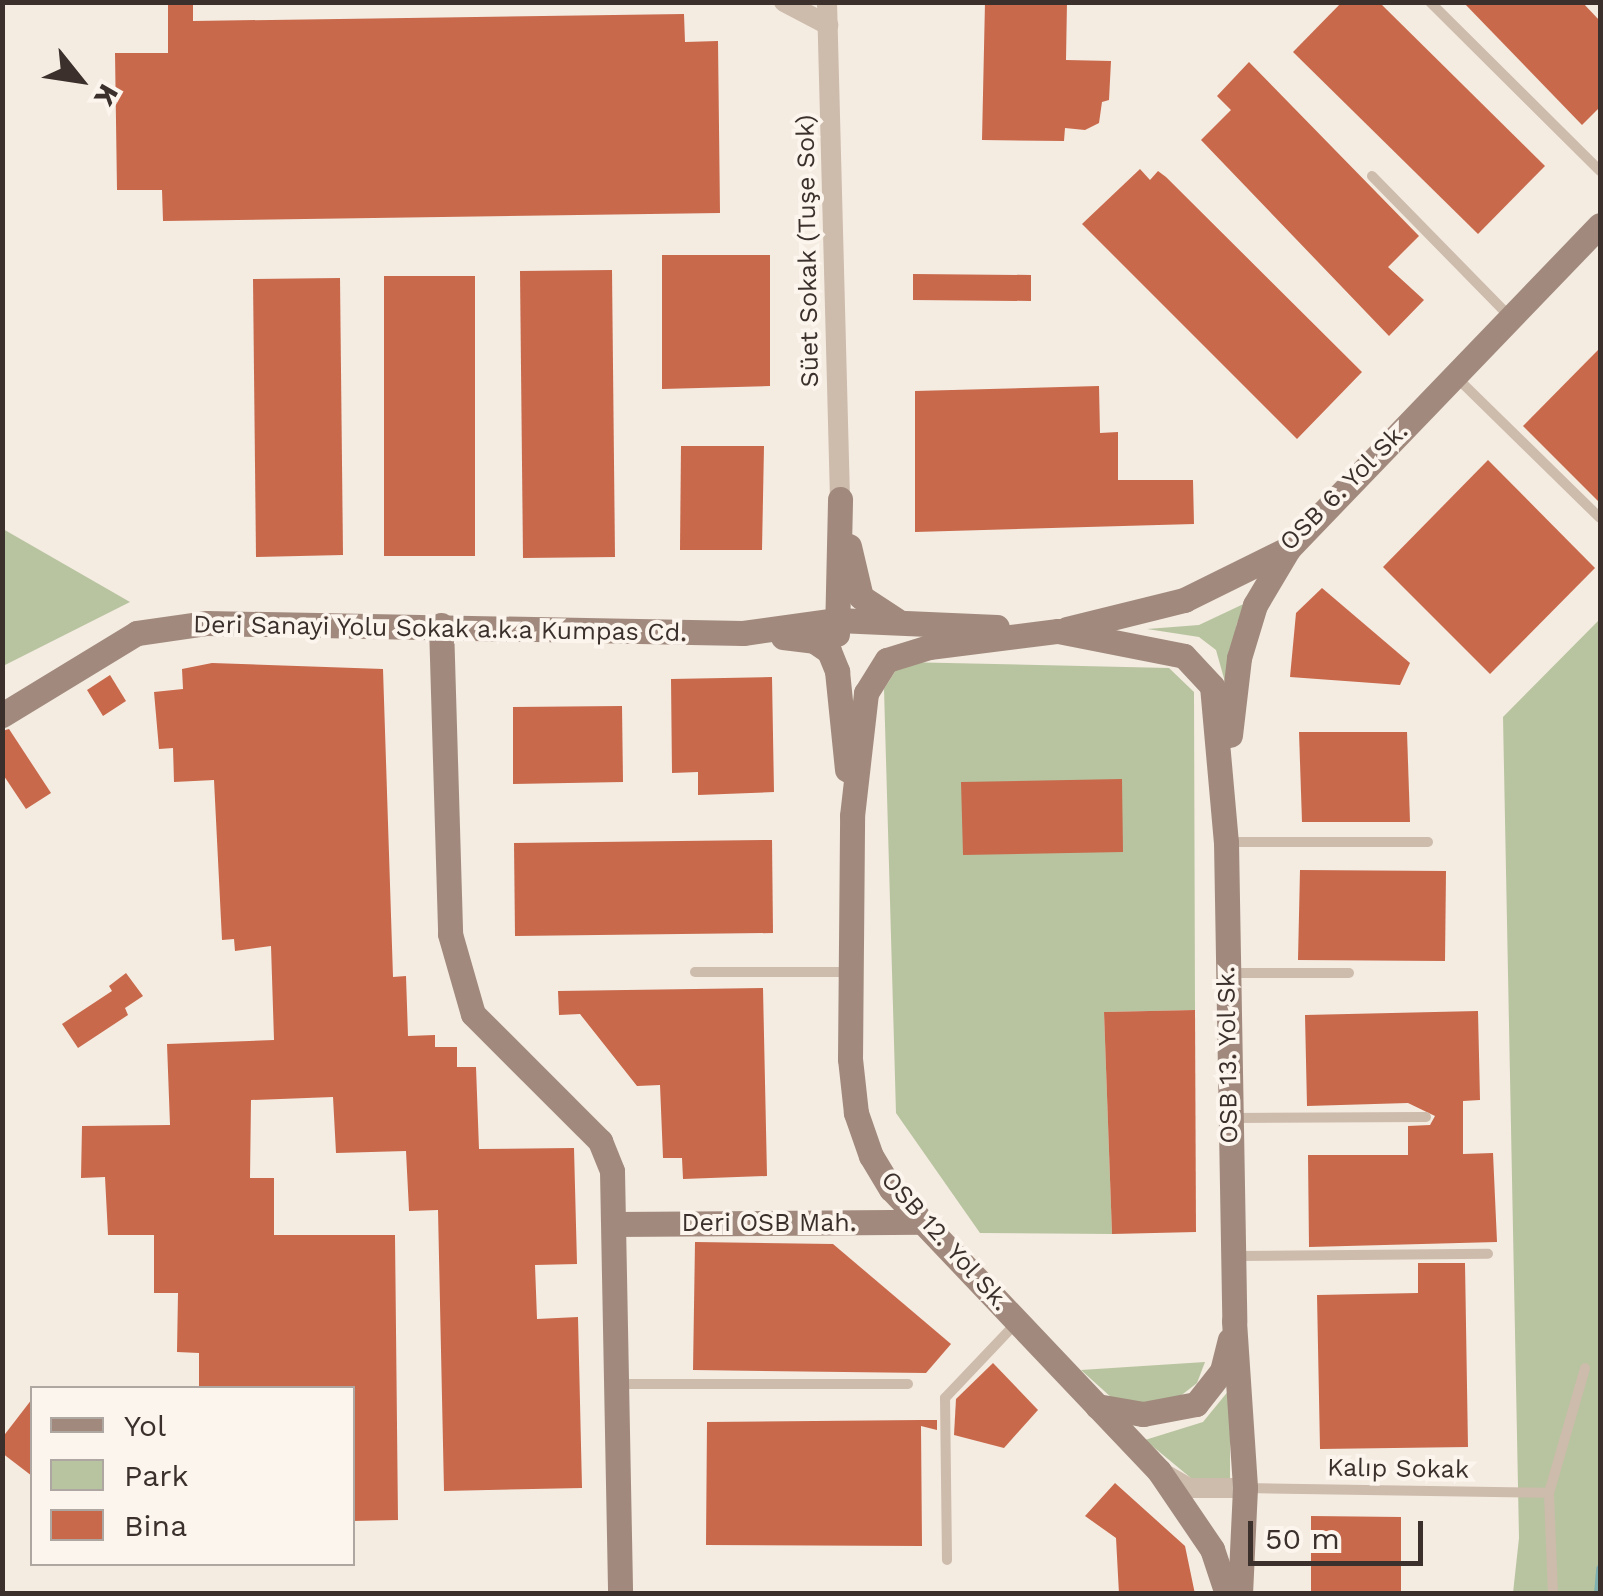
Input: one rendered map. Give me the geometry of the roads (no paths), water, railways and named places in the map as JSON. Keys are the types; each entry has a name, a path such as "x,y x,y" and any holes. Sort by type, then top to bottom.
{"main road":[{"name":"OSB 6. Yol Sk.","path":"900,622 1058,631 1184,600 1289,548 1510,318 1597,235"},
{"path":"840,499 837,672 852,816"},
{"path":"840,499 861,597 900,622"},
{"path":"1224,789 1239,658 1256,605 1289,548"},
{"name":"Deri Sanayi Yolu Sokak a.k.a Kumpas Cd.","path":"2,715 136,633 206,623 743,633 837,620 900,622"},
{"path":"441,625 450,934 472,1014 600,1140 612,1171 620,1594"},
{"path":"852,816 866,692 887,660 928,647 1058,631 1165,650 1200,667 1218,710 1224,789"},
{"path":"743,633 814,641 828,651 837,672"},
{"name":"OSB 13. Yol Sk.","path":"1224,789 1234,1321"},
{"name":"OSB 12. Yol Sk.","path":"852,816 849,972 856,1113 890,1189 1159,1471 1212,1549 1227,1594"},
{"name":"Deri OSB Mah.","path":"614,1224 923,1222"},
{"path":"1097,1406 1143,1414 1196,1404 1222,1371 1234,1321"},
{"path":"1234,1321 1245,1488 1240,1594"}],"street":[{"path":"784,2 828,25"},
{"name":"Süet Sokak (Tuşe Sok)","path":"827,2 840,499"},
{"path":"803,626 831,606 837,582"},
{"path":"1159,1471 1189,1488 1245,1488"}],"lane":[{"path":"1430,2 1600,170"},
{"path":"1372,176 1510,318"},
{"path":"1454,376 1600,518"},
{"path":"1226,842 1428,842"},
{"path":"695,972 849,972"},
{"path":"1226,974 1349,973"},
{"path":"1229,1118 1426,1117"},
{"path":"1232,1256 1488,1254"},
{"path":"946,1560 945,1398 1017,1321"},
{"path":"1553,1594 1549,1493 1585,1368"},
{"path":"616,1384 908,1384"},
{"name":"Kalıp Sokak","path":"1245,1488 1549,1493"}],"waterway":[{"path":"1598,1594 1600,1569"}]}
